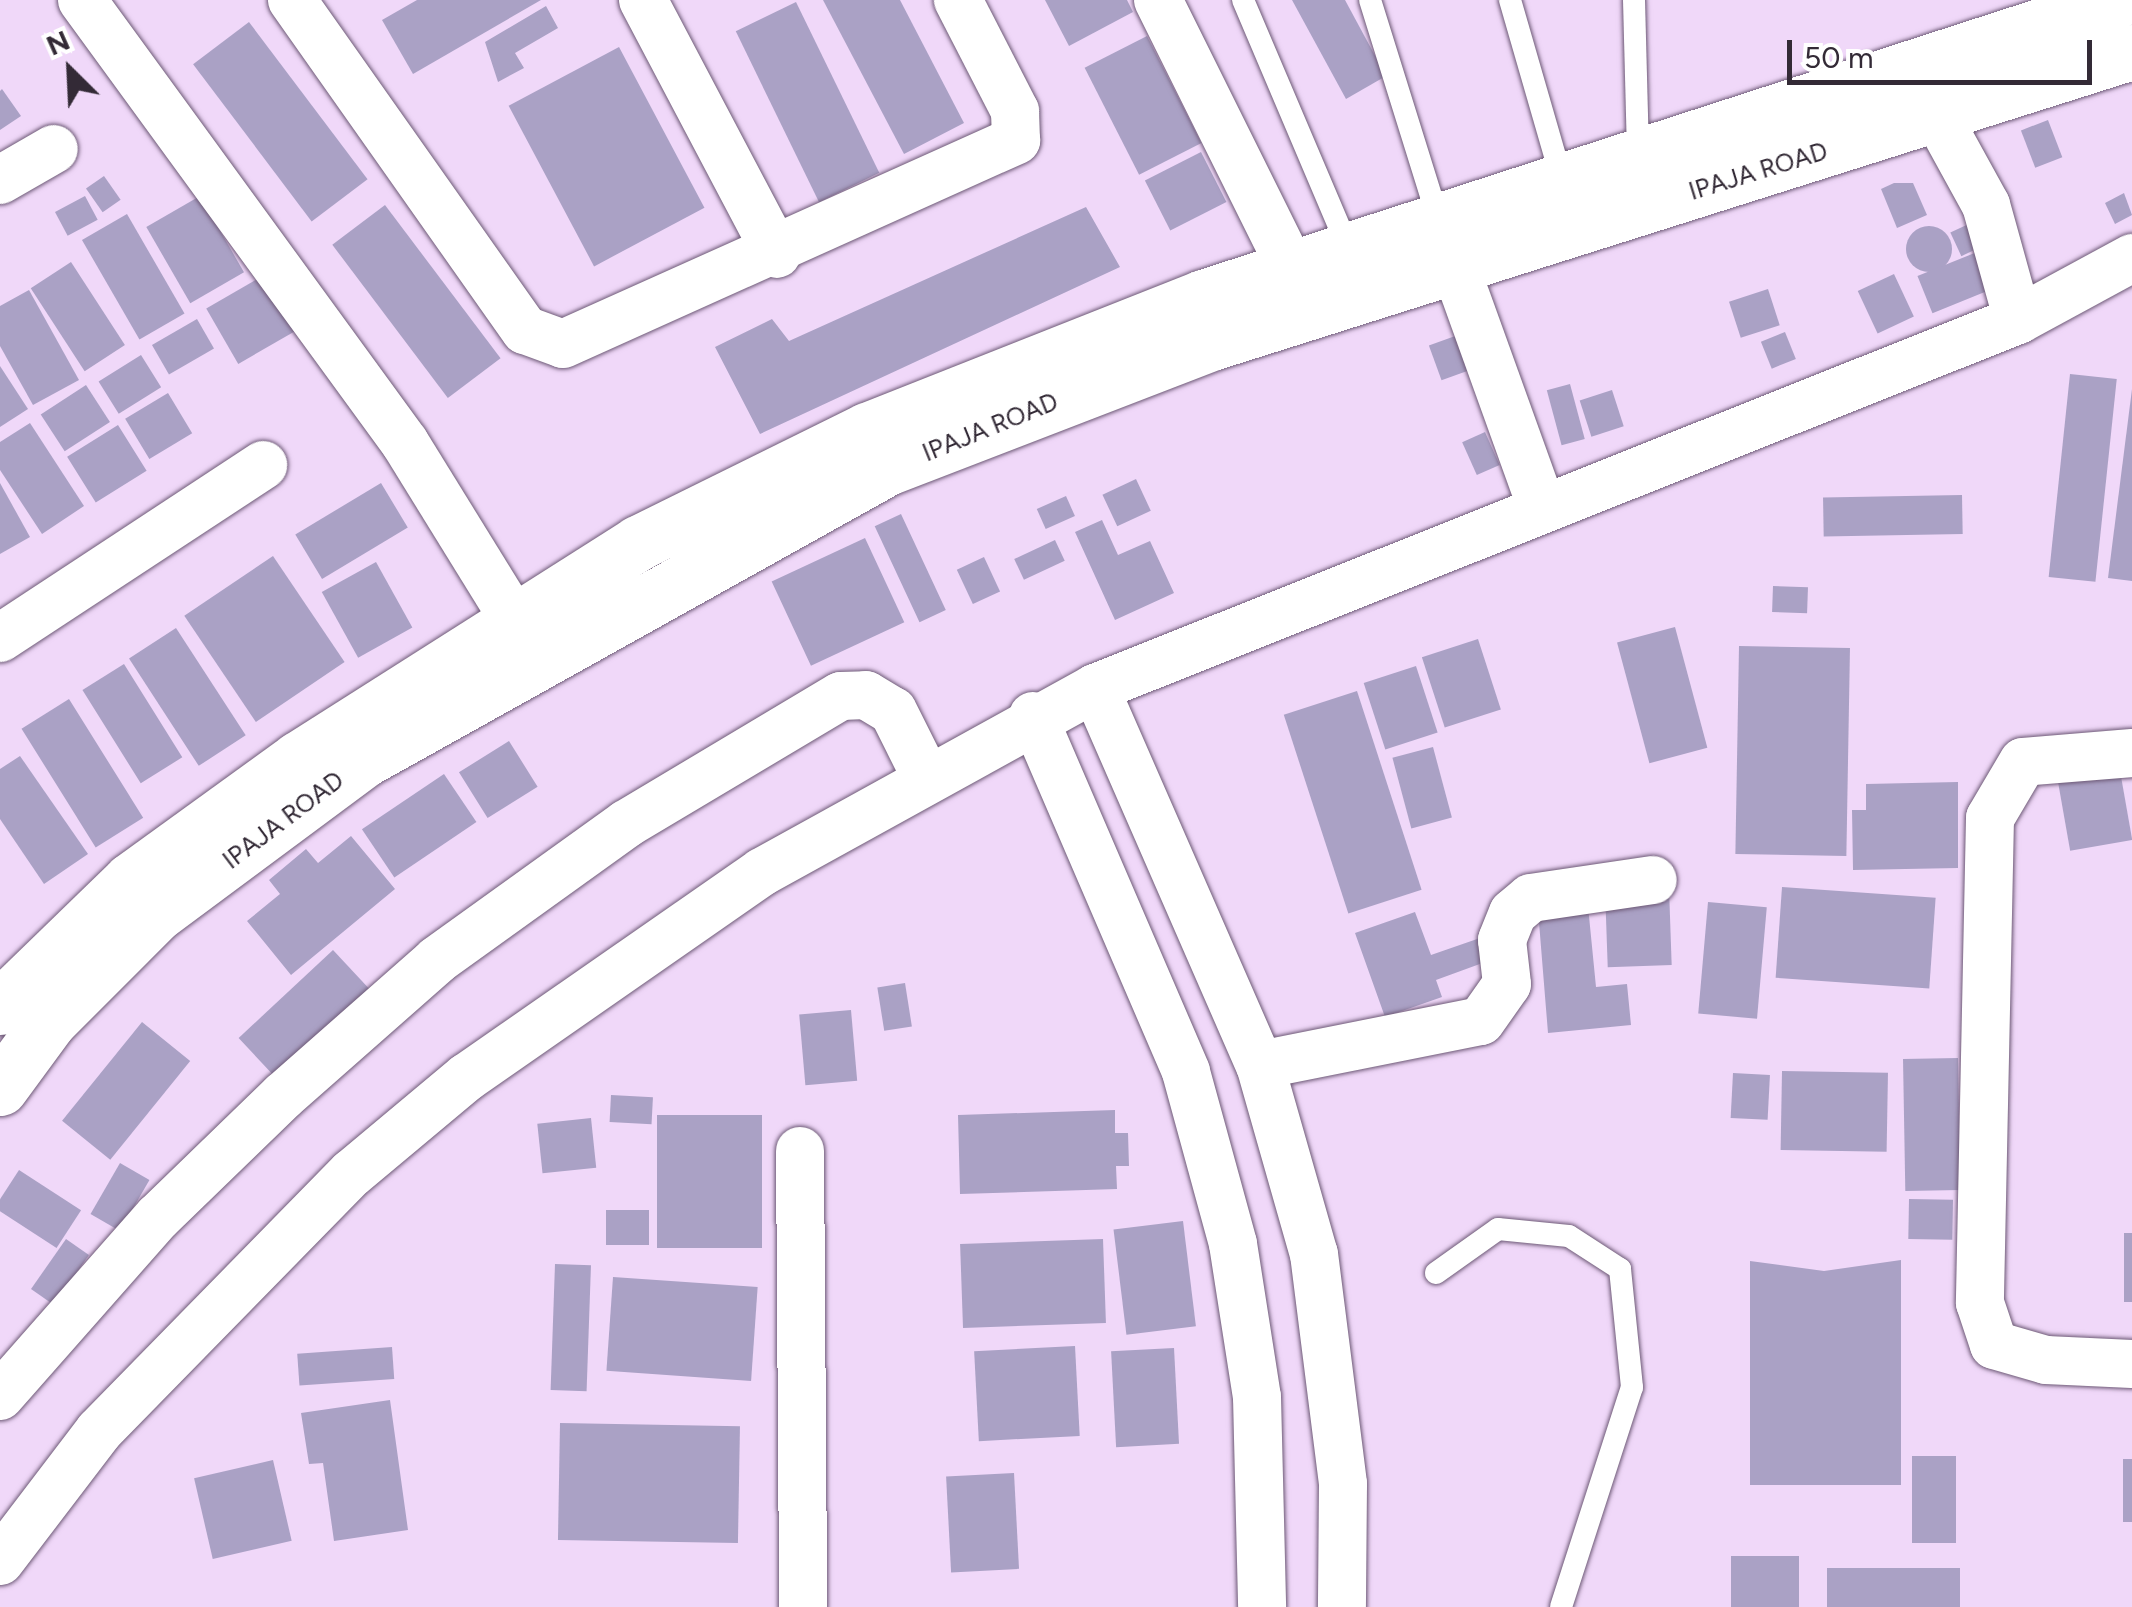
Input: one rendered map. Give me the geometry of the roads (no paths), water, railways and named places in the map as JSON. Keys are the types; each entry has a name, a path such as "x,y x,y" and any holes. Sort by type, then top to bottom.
{"main road":[{"name":"IPAJA ROAD","path":"0,1088 50,1020 156,914 366,759 877,449 1208,344 1447,244 1563,184 2120,0"},
{"name":"IPAJA ROAD","path":"0,1006 202,825 512,616 877,449 1291,268 1349,250 1447,244 1937,116 2132,52"}],"street":[{"path":"82,0 405,443 512,616"},
{"path":"292,0 542,343 563,344 777,254 1016,140 1015,111 958,0"},
{"path":"643,0 777,254"},
{"path":"1158,0 1291,268"},
{"path":"1937,116 1986,205 2018,320"},
{"path":"0,180 54,149"},
{"path":"1447,244 1540,503"},
{"path":"0,1561 99,1431 352,1173 638,953 925,776 1033,716 1096,688 1540,503 2018,320 2132,258"},
{"path":"0,638 263,465"},
{"path":"1096,688 1260,1065 1314,1254 1342,1484 1342,1607"},
{"path":"0,1396 158,1217 282,1096 437,960 626,824 841,696 866,695 894,711 925,776"},
{"path":"1033,716 1186,1072 1233,1244 1257,1397 1262,1607"},
{"path":"2132,753 2023,762 1990,818 1980,1304 1994,1344 2046,1360 2132,1364"},
{"path":"1260,1065 1481,1021 1506,984 1502,940 1513,914 1531,898 1653,880"},
{"path":"800,1151 804,1607"}],"lane":[{"path":"1243,0 1349,250"},
{"path":"1370,0 1447,244"},
{"path":"1510,0 1563,184"},
{"path":"1634,0 1638,159"},
{"path":"1436,1273 1464,1244 1498,1230 1569,1236 1620,1269 1632,1387 1560,1607"}]}
